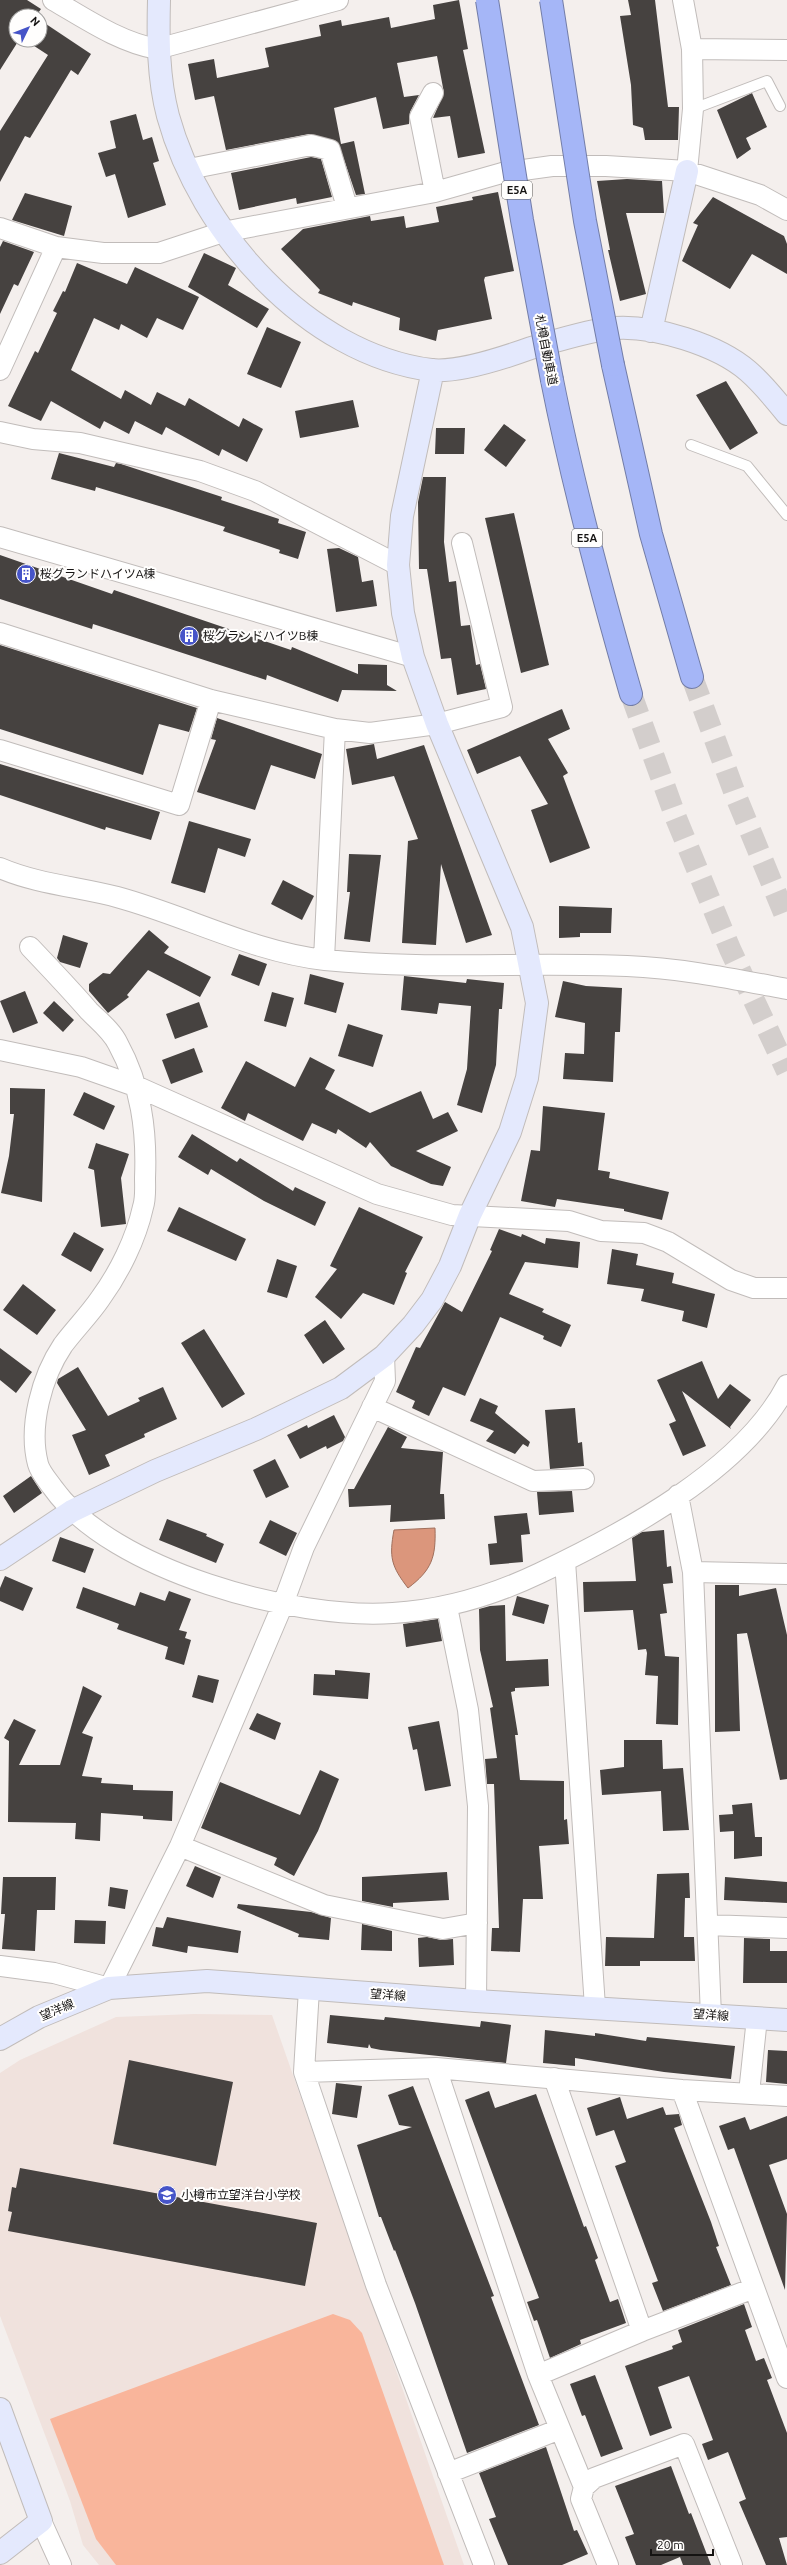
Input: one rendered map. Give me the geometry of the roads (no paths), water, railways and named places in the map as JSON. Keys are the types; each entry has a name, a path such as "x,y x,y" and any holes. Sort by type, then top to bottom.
{"highway":[{"name":"札樽自動車道","path":"487,0 522,220 552,380 590,551 631,694"},
{"path":"551,0 585,221 613,365 651,534 692,677"}],"street":[{"path":"53,0 115,35 138,46 158,49 338,0"},
{"path":"159,0 158,49 168,115 189,169 224,232 266,281 308,318 346,342 386,360 433,370 485,363 542,345 613,328 651,331 698,342 747,370 787,414"},
{"path":"651,331 687,171 692,109 692,49 684,0"},
{"path":"692,49 787,50"},
{"path":"433,93 420,117 435,192"},
{"path":"189,169 311,145 330,150 347,207"},
{"path":"0,228 56,247 103,253 159,253 224,232 347,207 435,192 502,173 552,166 606,166 687,171 760,195 787,210"},
{"path":"0,370 56,247"},
{"path":"0,1559 72,1511 155,1471 256,1429 341,1388 384,1356 413,1325 432,1300 462,1240 470,1215 510,1132 527,1078 537,1003 522,927 437,724 412,657 402,613 398,565 402,516 407,485 433,370"},
{"path":"0,432 33,439 80,443 200,471 255,491 398,565"},
{"path":"0,537 412,657"},
{"path":"0,633 211,700 335,729 370,733 437,724 502,707 462,543"},
{"path":"0,750 179,806 211,700"},
{"path":"324,960 335,729"},
{"path":"0,868 167,911 275,952 324,960 406,964 630,966 708,974 787,989"},
{"path":"30,946 117,1040 138,1087 146,1143 144,1204 132,1241 101,1298 62,1347 43,1386 35,1431 38,1466 72,1511 114,1542 177,1573 282,1604 334,1612 390,1614 447,1607 530,1578 590,1549 678,1495 735,1452 780,1399 787,1385"},
{"path":"0,1050 81,1067 138,1087 377,1194 444,1213 569,1221 601,1230 644,1233 668,1242 731,1280 754,1288 787,1288"},
{"path":"0,1966 54,1973 109,1988 180,1846 282,1604 304,1547 385,1381 384,1356"},
{"path":"372,1407 533,1481 584,1479"},
{"path":"678,1495 693,1572 711,2016"},
{"path":"565,1561 595,2007"},
{"path":"693,1572 787,1574"},
{"path":"447,1607 468,1710 477,1799 476,2001"},
{"path":"180,1846 324,1905 443,1930 477,1923"},
{"path":"708,1925 787,1928"},
{"name":"望洋線","path":"0,2039 39,2017 109,1988 207,1980 476,2001 595,2007 787,2020"},
{"path":"309,1989 304,2072 376,2285 484,2565"},
{"path":"749,2093 757,2018"},
{"path":"304,2072 436,2068 682,2090 787,2096"},
{"path":"436,2068 538,2375 584,2487"},
{"path":"554,2078 642,2331"},
{"path":"682,2090 787,2378"},
{"path":"538,2375 642,2331 754,2288"},
{"path":"0,2409 41,2521 61,2565"},
{"path":"448,2472 560,2429"},
{"path":"608,2565 581,2500 584,2487 594,2478 684,2444 732,2565"},
{"path":"0,2553 41,2521"}],"lane":[{"path":"692,109 766,81 780,106"},
{"path":"691,445 748,466 787,515"}],"tunnel":[{"path":"692,677 735,794 787,920"},
{"path":"631,694 676,818 730,949 787,1071"}],"place":[{"name":"桜グランドハイツA棟","path":"26,574"},
{"name":"桜グランドハイツB棟","path":"189,636"},
{"name":"小樽市立望洋台小学校","path":"167,2195"}]}
